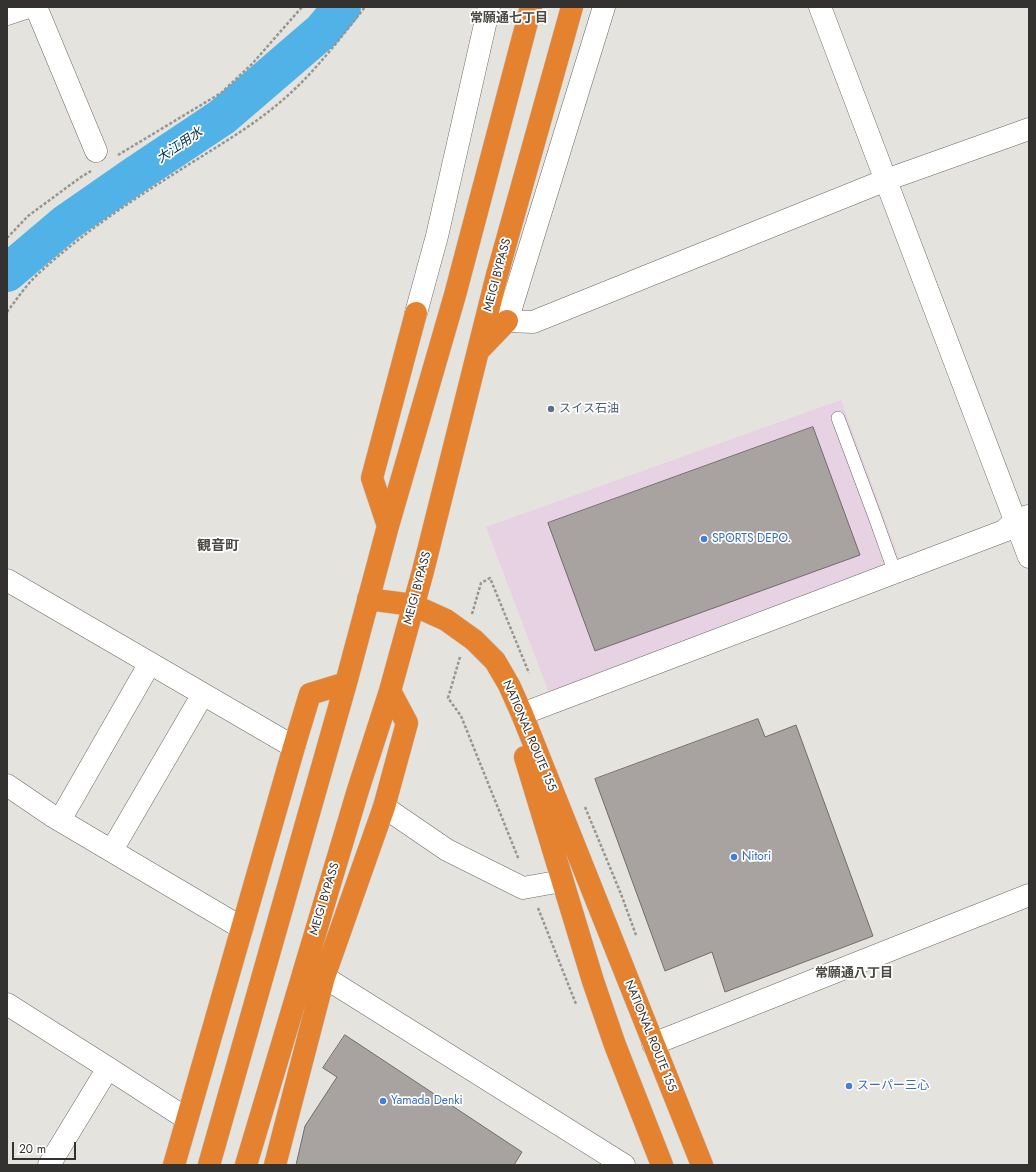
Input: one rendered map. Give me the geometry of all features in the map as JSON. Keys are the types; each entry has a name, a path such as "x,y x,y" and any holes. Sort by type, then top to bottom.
{"highway":[{"path":"209,1165 346,683 388,526 455,295 531,7"},
{"name":"MEIGI BYPASS","path":"246,1165 358,790 390,691 423,571 497,275 572,7"},
{"path":"388,526 372,478 416,313"},
{"path":"479,350 507,321"},
{"name":"NATIONAL ROUTE 155","path":"368,599 411,611 451,639 464,641 474,640 495,661 522,714 702,1165"},
{"name":"NATIONAL ROUTE 155","path":"464,641 470,652 490,672 503,692 513,718 594,981 657,1164"},
{"path":"174,1165 310,694 346,683"},
{"path":"275,1165 324,977 384,807 407,723 390,691"}],"street":[{"path":"7,14 28,7"},
{"path":"36,7 101,159"},
{"path":"416,313 437,236 489,7"},
{"path":"604,7 507,321 533,322 886,180 1029,129"},
{"path":"820,7 886,180 1022,518 1029,557"},
{"path":"522,714 1004,531 1022,518"},
{"path":"7,580 294,747"},
{"path":"60,820 150,663"},
{"path":"112,850 203,694"},
{"path":"7,785 60,820 242,928"},
{"path":"384,807 446,850 522,888 562,881"},
{"path":"653,1044 1029,895"},
{"path":"324,977 624,1165"},
{"path":"7,1004 187,1119"},
{"path":"50,1165 108,1068"}],"lane":[{"path":"838,418 876,517 895,573"}],"path":[{"path":"7,238 28,216 81,177 101,159 221,93 252,64 302,7"},
{"path":"7,312 37,275 78,241 121,209 252,124 279,104 309,76 365,7"},
{"path":"529,887 461,716 448,698 481,583 490,578 543,706"}],"shaded area":[{"path":"841,400 902,566 551,698 486,527"}],"building":[{"name":"SPORTS DEPO.","path":"813,427 860,555 595,651 548,523"},
{"name":"Nitori","path":"758,719 765,737 796,725 873,936 725,992 712,952 665,971 595,779"},
{"name":"Yamada Denki","path":"345,1035 522,1152 514,1165 296,1165 305,1126 337,1077 323,1068"}],"waterway":[{"name":"大江用水","path":"7,273 66,223 222,117 322,31 342,7"}],"place":[{"name":"スイス石油","path":"551,409"},
{"name":"SPORTS DEPO.","path":"704,539"},
{"name":"Nitori","path":"734,857"},
{"name":"スーパー三心","path":"849,1086"},
{"name":"Yamada Denki","path":"383,1101"}],"district":[{"name":"常願通七丁目","path":"509,19"},
{"name":"観音町","path":"218,547"},
{"name":"常願通八丁目","path":"854,974"}]}
